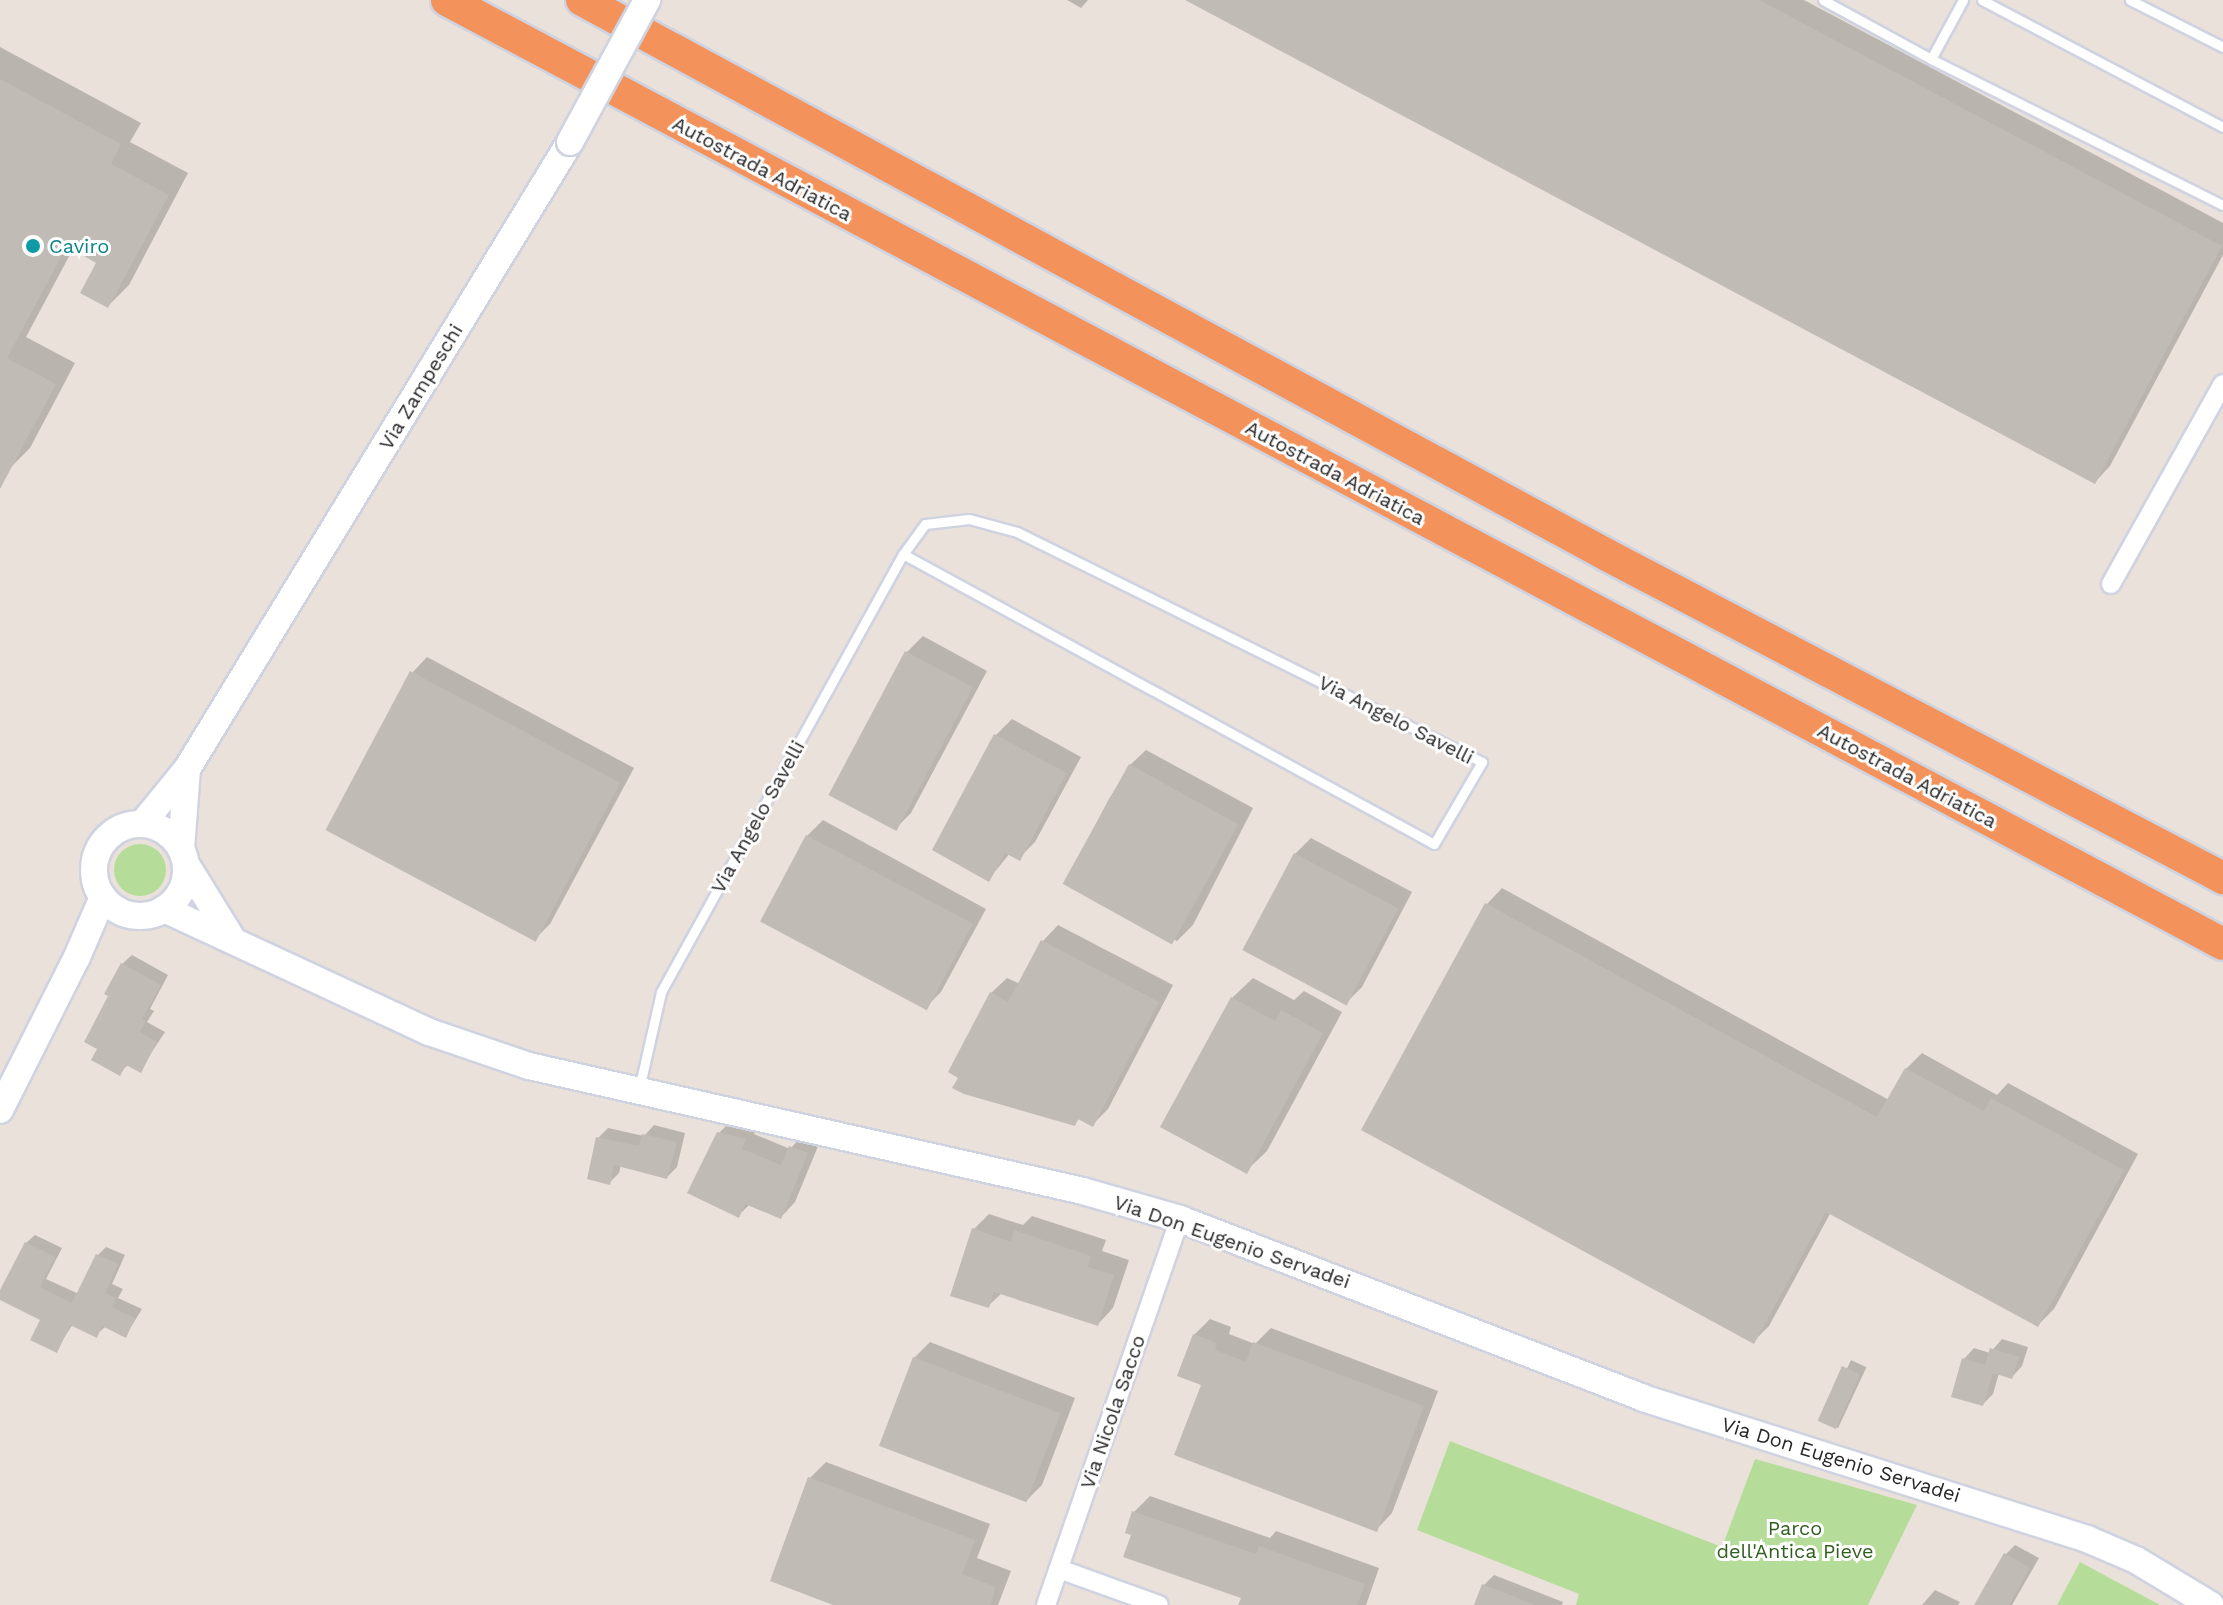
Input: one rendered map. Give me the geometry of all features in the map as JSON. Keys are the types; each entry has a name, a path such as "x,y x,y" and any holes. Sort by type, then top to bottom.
{"highway":[{"name":"Autostrada Adriatica","path":"447,0 2223,944"},
{"path":"582,0 1607,555 2223,878"}],"street":[{"name":"Via Zampeschi","path":"142,824 187,769 570,142 647,0"},
{"path":"2111,584 2223,384"},
{"name":"Via Zampeschi","path":"183,857 187,769"},
{"path":"132,915 111,905 103,897 94,869 103,842 127,826 142,824 165,831 233,940"},
{"path":"77,957 132,915 164,909 181,890 183,857"},
{"path":"0,1110 77,957 103,897"},
{"name":"Via Don Eugenio Servadei","path":"164,909 429,1032 529,1066 1083,1191 1180,1219 1643,1398 2087,1539 2136,1560 2211,1605"},
{"name":"Via Nicola Sacco","path":"1046,1605 1180,1219"},
{"path":"1059,1569 1159,1605"}],"lane":[{"path":"1823,0 1931,59 2223,205"},
{"path":"1931,59 1963,0"},
{"path":"1982,0 2223,127"},
{"path":"2130,0 2223,47"},
{"name":"Via Angelo Savelli","path":"639,1089 661,992 903,554 925,524 969,519 1017,532 1482,762 1434,844 903,554"}],"green space":[{"path":"140,844 159,851 166,870 159,889 140,896 121,889 114,870 121,851"},
{"name":"Parco dell'Antica Pieve","path":"1450,1441 1722,1547 1755,1459 1917,1505 1868,1605 1576,1605 1579,1594 1417,1530"},
{"path":"2080,1562 2160,1605 2057,1605"}],"building":[{"path":"1185,0 1759,0 2222,246 2095,484"},
{"name":"Caviro","path":"0,79 121,144 111,164 169,195 108,308 80,293 96,263 67,246 7,358 56,384 0,489"},
{"path":"905,651 973,687 896,831 828,795"},
{"path":"410,671 620,783 536,942 325,830"},
{"path":"994,734 1067,773 1020,861 1005,853 989,882 932,850"},
{"path":"1129,764 1238,825 1172,944 1063,884"},
{"path":"806,835 973,924 927,1010 760,922"},
{"path":"1294,853 1398,908 1347,1006 1242,950"},
{"path":"1485,903 1877,1117 1905,1068 1984,1111 1991,1098 2124,1170 2038,1327 1826,1212 1754,1344 1361,1130"},
{"path":"1041,940 1159,1002 1093,1127 1078,1119 1075,1126 952,1088 958,1078 948,1072 990,992 1008,1002"},
{"path":"121,963 161,985 142,1019 146,1021 140,1032 157,1042 141,1073 126,1065 120,1076 91,1060 97,1049 84,1042"},
{"path":"1231,997 1275,1021 1281,1010 1323,1033 1247,1174 1160,1127"},
{"path":"717,1132 746,1139 742,1149 781,1165 789,1146 808,1153 781,1219 745,1204 739,1218 687,1193"},
{"path":"642,1134 677,1142 667,1179 614,1165 610,1185 587,1179 596,1137 639,1146"},
{"path":"972,1228 1011,1242 1014,1230 1091,1256 1088,1267 1114,1275 1098,1326 994,1292 989,1308 950,1296"},
{"path":"25,1242 55,1257 40,1287 72,1303 96,1254 118,1264 105,1293 116,1298 112,1307 135,1318 126,1338 102,1326 97,1338 70,1325 57,1353 30,1340 40,1320 0,1300 0,1290"},
{"path":"1193,1334 1217,1343 1215,1350 1246,1362 1253,1342 1424,1406 1377,1532 1174,1455 1201,1385 1177,1376"},
{"path":"1990,1348 2019,1357 2012,1379 1993,1373 1983,1406 1951,1397 1962,1358 1985,1365"},
{"path":"913,1357 1061,1414 1026,1502 879,1446"},
{"path":"1842,1366 1860,1374 1836,1429 1818,1421"},
{"path":"808,1477 975,1540 962,1574 996,1587 990,1605 833,1605 770,1581"},
{"path":"1132,1511 1256,1554 1259,1546 1365,1584 1357,1605 1238,1605 1241,1598 1123,1557 1131,1535 1125,1533"},
{"path":"2004,1553 2030,1568 2009,1605 1974,1605"},
{"path":"1482,1584 1533,1604 1533,1605 1474,1605"}],"place":[{"name":"Caviro","path":"33,246"}]}
